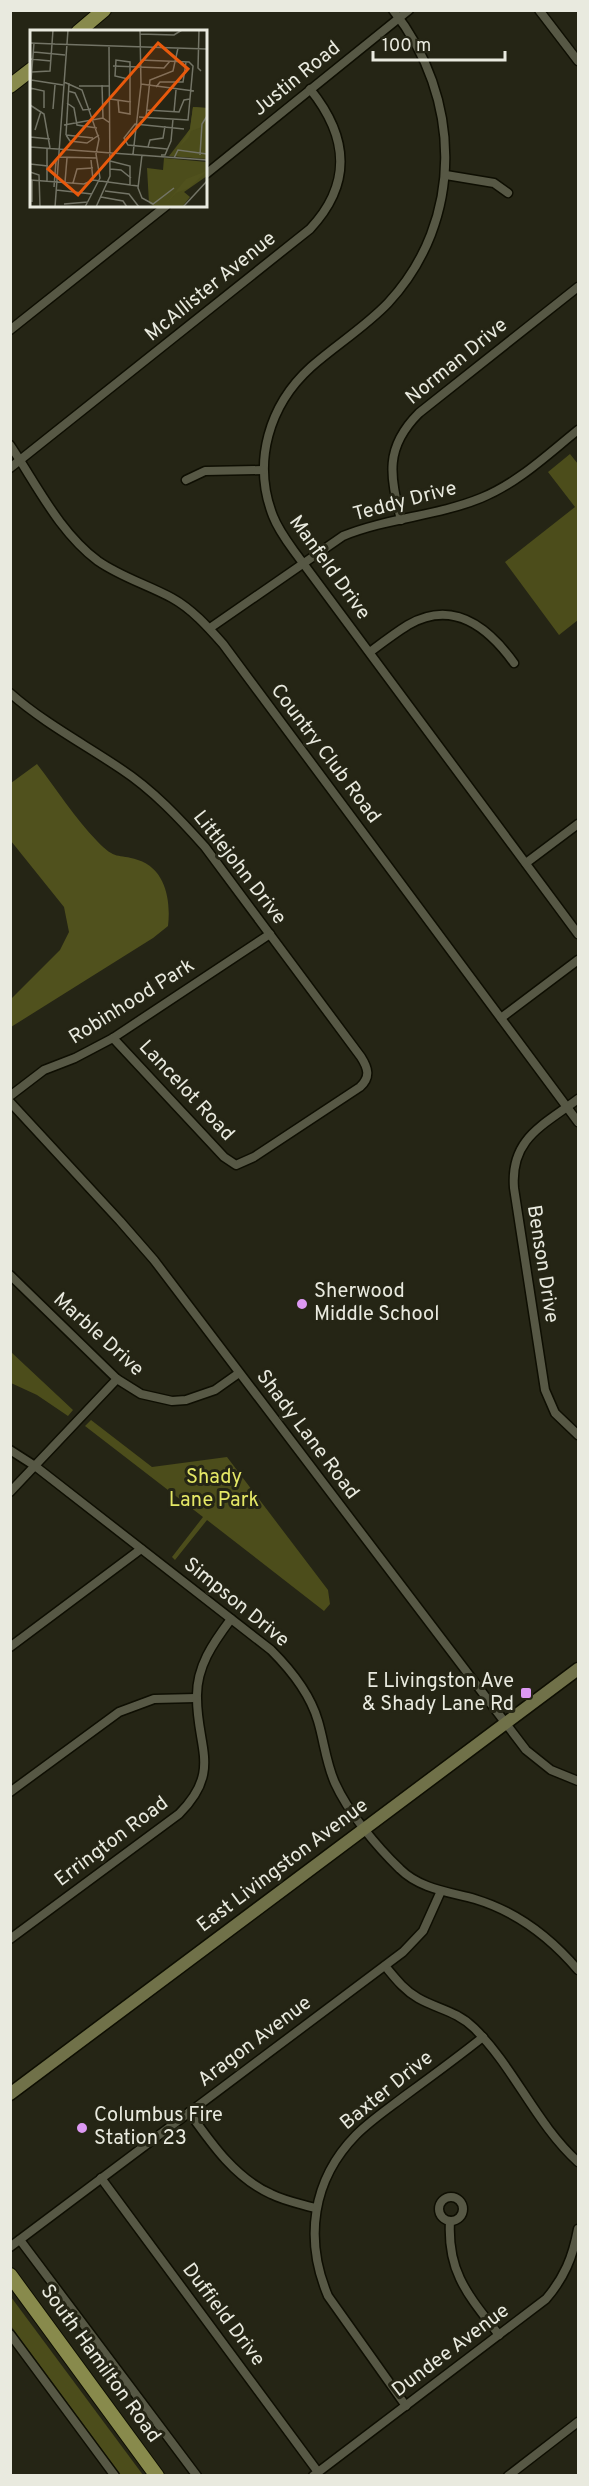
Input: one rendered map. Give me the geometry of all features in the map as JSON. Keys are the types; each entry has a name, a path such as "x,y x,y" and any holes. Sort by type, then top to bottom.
{"main road":[{"path":"80,30 104,10"},
{"path":"10,86 30,71"},
{"name":"East Livingston Avenue","path":"10,2094 579,1669"},
{"name":"South Hamilton Road","path":"10,2275 158,2475"}],"street":[{"name":"Manfeld Drive","path":"393,10 422,55 438,92 446,139 446,175 438,214 430,236 404,284 376,316 311,367 292,386 277,409 267,440 263,470 273,517 303,562 579,934"},
{"name":"Justin Road","path":"207,173 409,10"},
{"path":"539,10 579,61"},
{"name":"McAllister Avenue","path":"10,468 320,218 337,184 341,148 331,118 310,89"},
{"path":"446,175 494,183 508,193"},
{"path":"10,330 165,207"},
{"name":"Norman Drive","path":"401,520 392,482 392,463 396,444 408,423 579,287"},
{"name":"Teddy Drive","path":"210,628 343,536 365,528 479,499 498,490 579,430"},
{"name":"Country Club Road","path":"10,445 62,525 88,553 120,574 173,599 210,628 579,1122"},
{"path":"186,480 205,471 263,470"},
{"path":"370,652 408,624 441,615 475,622 493,636 514,663"},
{"name":"Littlejohn Drive","path":"12,697 123,770 178,817 205,848 365,1063 368,1076 364,1083 255,1157 236,1165"},
{"path":"526,863 579,824"},
{"name":"Robinhood Park","path":"10,1096 44,1070 75,1058 113,1038 270,934"},
{"path":"501,1018 579,960"},
{"name":"Lancelot Road","path":"113,1038 228,1161 236,1165"},
{"name":"Benson Drive","path":"579,1099 537,1130 521,1145 513,1168 544,1390 555,1413 579,1435"},
{"name":"Shady Lane Road","path":"10,1102 154,1260 505,1724 537,1761 564,1777 579,1781"},
{"name":"Marble Drive","path":"10,1275 117,1379 141,1394 172,1401 201,1396 239,1373"},
{"path":"10,1492 117,1379"},
{"name":"Simpson Drive","path":"10,1450 35,1466 271,1650 299,1682 318,1720 335,1782 343,1798 402,1872 441,1891 477,1900 522,1919 544,1934 579,1970"},
{"path":"10,1647 141,1549"},
{"name":"Errington Road","path":"10,1939 179,1814 190,1803 198,1790 206,1760 196,1698 203,1663 210,1648 231,1619"},
{"path":"10,1792 119,1712 154,1699 196,1698"},
{"name":"Aragon Avenue","path":"10,2247 403,1952 423,1930 441,1891"},
{"path":"385,1966 404,1988 415,1996 458,2015 483,2037 554,2133 579,2162"},
{"name":"Baxter Drive","path":"406,2406 328,2296 320,2277 314,2248 315,2208 335,2161 357,2134 483,2037"},
{"path":"189,2112 221,2155 252,2184 270,2194 315,2208"},
{"name":"Duffield Drive","path":"101,2178 316,2474"},
{"path":"450,2220 449,2235 455,2271 463,2286 499,2335"},
{"name":"Dundee Avenue","path":"316,2474 546,2299 557,2286 572,2257 579,2229"},
{"path":"20,2240 197,2475"},
{"path":"10,2334 115,2475"},
{"path":"508,2475 579,2422"}],"green space":[{"path":"570,454 578,464 578,620 559,635 505,562 575,507 548,472"},
{"path":"11,1352 73,1410 68,1416 37,1395 11,1383"},
{"name":"Shady Lane Park","path":"91,1420 152,1467 227,1457 328,1590 330,1604 324,1611 207,1520 175,1560 172,1557 203,1517 85,1426"},
{"path":"10,2297 143,2475 121,2475 11,2326"}],"shaded area":[{"path":"37,764 81,823 103,847 113,854 147,864 155,871 165,887 169,916 168,926 153,938 11,1027 11,999 60,950 69,932 64,907 11,841 11,783"}],"place":[{"name":"Sherwood Middle School","path":"302,1304"},
{"name":"E Livingston Ave & Shady Lane Rd","path":"526,1693"},
{"name":"Columbus Fire Station 23","path":"82,2128"}]}
